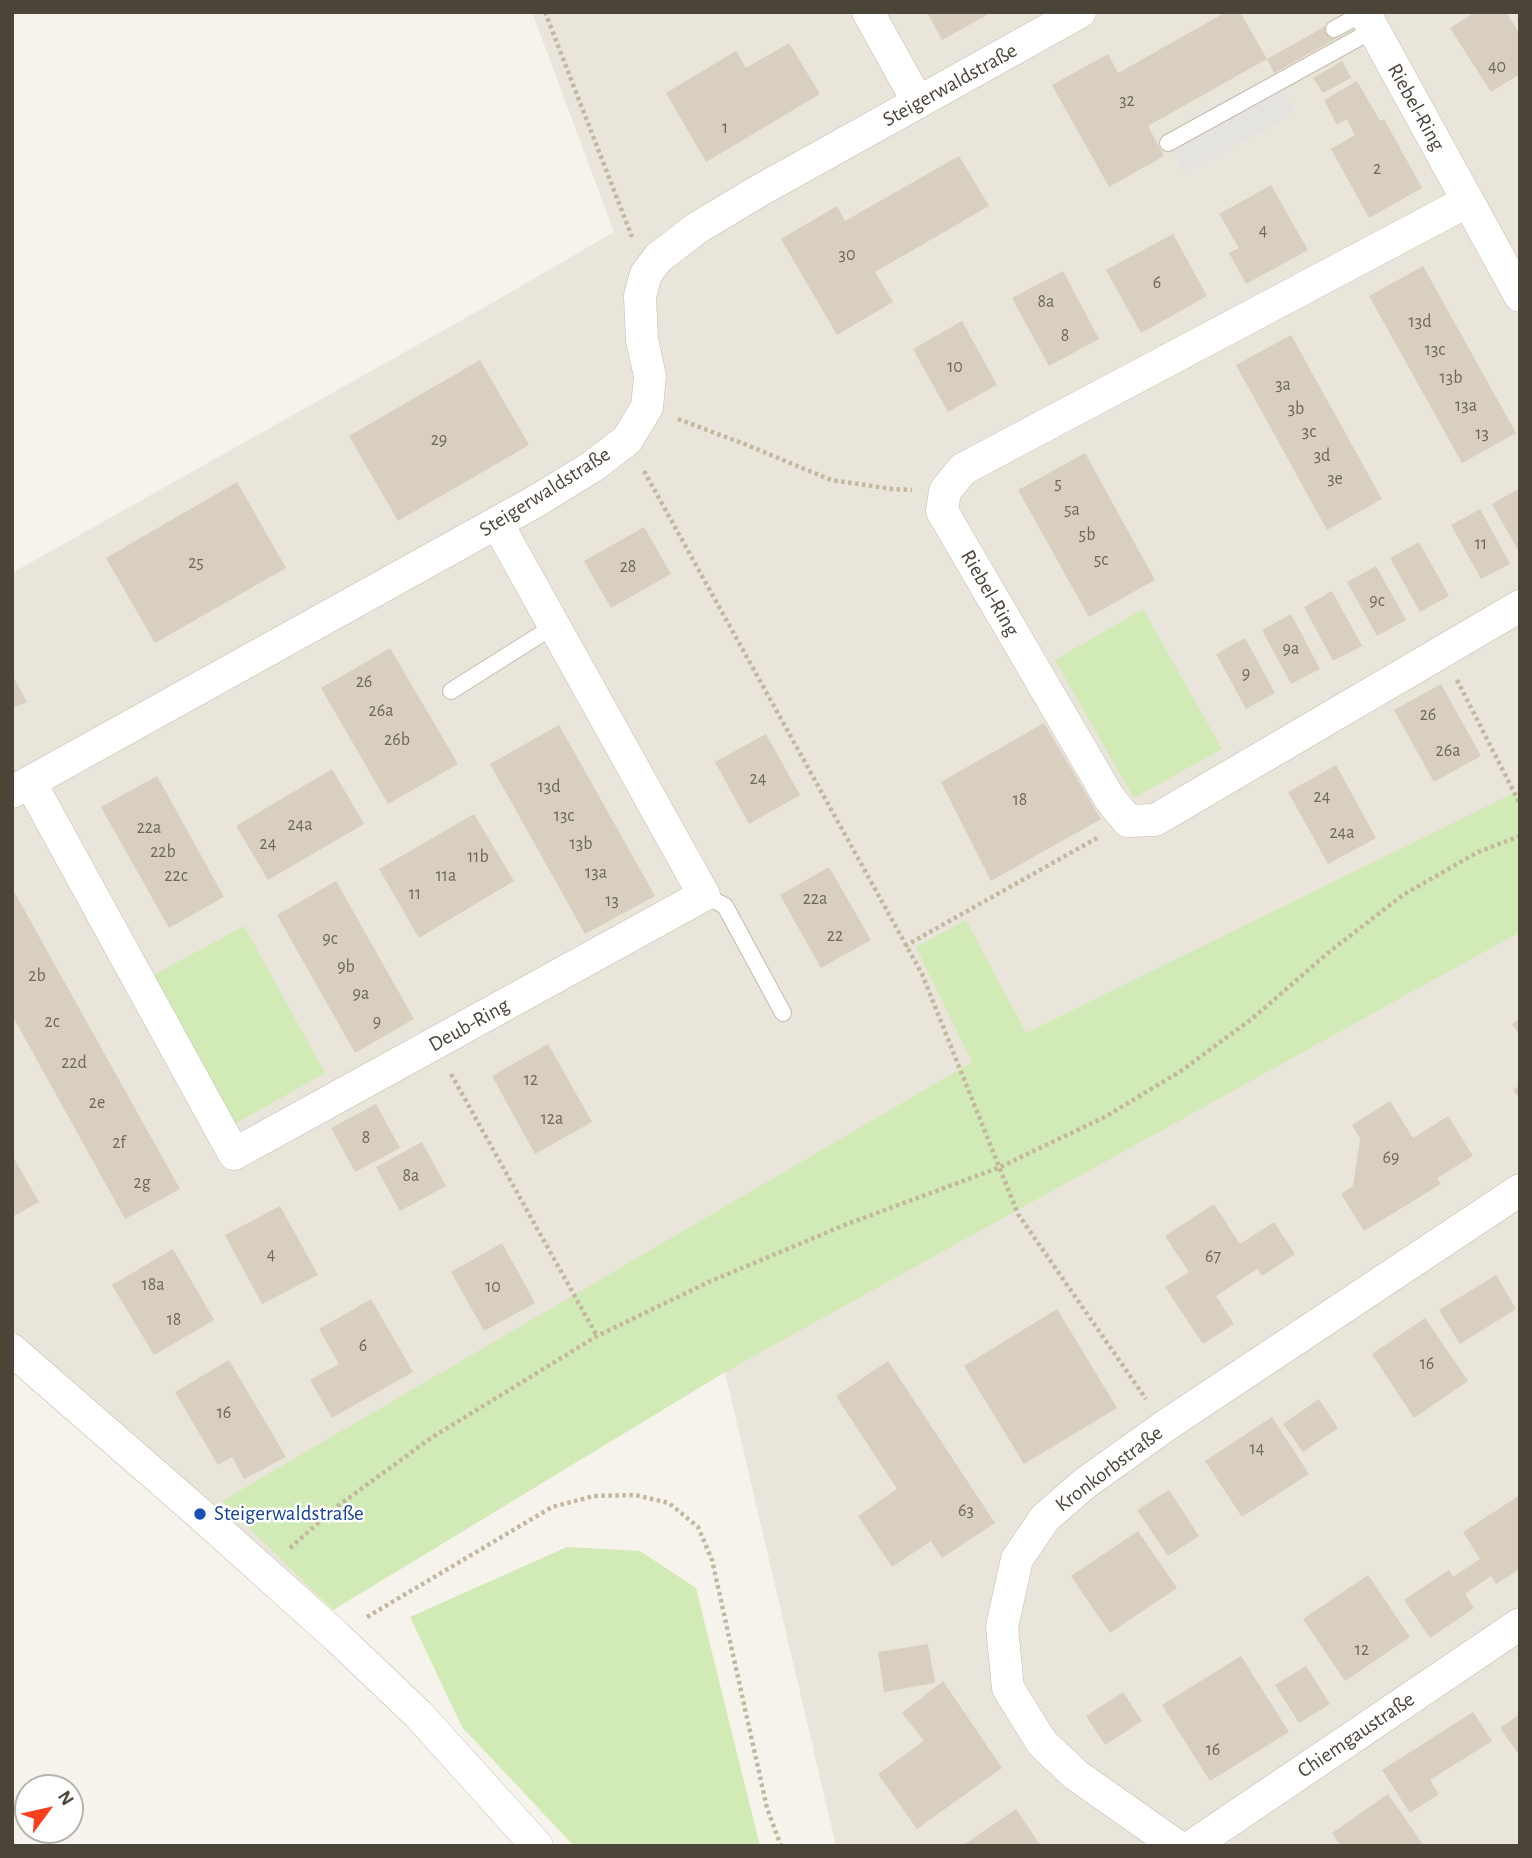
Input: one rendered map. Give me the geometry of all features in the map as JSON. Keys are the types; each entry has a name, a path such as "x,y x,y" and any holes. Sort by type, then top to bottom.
{"street":[{"path":"868,12 918,102"},
{"name":"Steigerwaldstraße","path":"21,787 538,500 593,466 627,440 647,407 650,376 642,340 640,296 646,274 659,258 697,228 757,192 1080,12"},
{"name":"Riebel-Ring","path":"1367,18 1520,296"},
{"path":"945,491 963,469 1468,201"},
{"name":"Riebel-Ring","path":"945,491 942,510 1110,799 1128,821"},
{"path":"497,523 704,895"},
{"path":"1128,821 1155,820 1520,606"},
{"name":"Deub-Ring","path":"21,787 234,1154 704,895"},
{"name":"Kronkorbstraße","path":"1177,1846 1076,1775 1042,1743 1008,1688 1002,1627 1017,1559 1045,1518 1084,1484 1165,1426 1520,1190"},
{"path":"12,1350 336,1636 419,1715 537,1846"},
{"name":"Chiemgaustraße","path":"1192,1846 1520,1624"}],"lane":[{"path":"1334,29 1367,18"},
{"path":"1168,143 1367,18"},
{"path":"451,691 554,626"},
{"path":"704,895 725,906 783,1013"}],"path":[{"path":"545,12 646,274"},
{"path":"647,407 703,430 747,444 831,480 891,489 945,491"},
{"path":"627,440 922,974 1018,1214 1165,1426"},
{"path":"1443,652 1520,804"},
{"path":"905,946 1128,821"},
{"path":"264,1571 335,1508 431,1438 597,1336 711,1281 847,1224 998,1168 1105,1117 1181,1071 1253,1018 1329,952 1403,895 1478,852 1520,836"},
{"path":"434,1044 597,1336"},
{"path":"336,1636 552,1507 594,1496 635,1495 669,1503 698,1527 712,1560 767,1808 781,1846"}],"shaded area":[{"path":"532,12 1520,12 1520,1846 836,1846 725,1372 333,1610 12,1330 12,573 614,232"},
{"path":"1279,82 1295,113 1184,173 1168,143"}],"green space":[{"path":"1143,609 1222,749 1134,798 1055,660"},
{"path":"1520,790 1520,932 725,1372 333,1610 222,1501 972,1062 916,947 966,920 1026,1033"},
{"path":"244,926 325,1073 231,1126 150,977"},
{"path":"567,1547 640,1551 696,1588 760,1846 574,1846 462,1727 410,1617"}],"building":[{"path":"927,12 992,12 942,40"},
{"path":"1226,12 1240,12 1267,59 1148,126 1164,156 1109,187 1052,85 1108,54 1118,73"},
{"path":"1475,12 1506,12 1520,34 1520,74 1491,92 1450,28"},
{"path":"1331,23 1339,37 1274,73 1267,59"},
{"path":"789,43 820,94 706,162 666,93 736,51 746,68"},
{"path":"1342,61 1351,78 1323,93 1313,78"},
{"path":"1357,81 1380,121 1384,119 1422,188 1369,218 1331,149 1355,135 1347,119 1337,125 1324,100"},
{"path":"959,156 989,206 875,272 893,302 837,335 781,239 837,206 845,221"},
{"path":"1271,185 1308,250 1246,284 1229,253 1239,248 1219,214"},
{"path":"1173,234 1207,296 1141,333 1106,270"},
{"path":"1423,266 1516,433 1462,463 1369,296"},
{"path":"1063,271 1099,339 1049,366 1012,298"},
{"path":"962,321 997,385 948,412 913,349"},
{"path":"1291,335 1382,499 1327,530 1236,365"},
{"path":"480,360 529,445 398,521 349,436"},
{"path":"1085,453 1155,580 1089,617 1018,490"},
{"path":"237,482 286,568 155,643 106,558"},
{"path":"1520,488 1520,554 1492,504"},
{"path":"1480,509 1510,564 1481,579 1451,525"},
{"path":"644,527 671,574 611,608 584,561"},
{"path":"1419,542 1449,596 1420,612 1390,558"},
{"path":"1376,566 1406,620 1377,636 1347,582"},
{"path":"1332,591 1362,646 1333,661 1304,607"},
{"path":"1291,614 1320,669 1291,684 1262,630"},
{"path":"1245,638 1275,693 1246,709 1216,654"},
{"path":"390,648 458,764 388,804 321,688"},
{"path":"12,674 27,702 12,708"},
{"path":"1441,684 1481,756 1434,782 1394,710"},
{"path":"1044,723 1101,819 991,881 941,782"},
{"path":"559,725 655,896 585,934 490,764"},
{"path":"766,734 800,795 749,824 715,762"},
{"path":"1336,765 1376,838 1328,864 1288,792"},
{"path":"332,769 364,824 268,880 236,826"},
{"path":"157,776 224,897 169,928 101,807"},
{"path":"474,814 514,881 419,938 379,869"},
{"path":"829,867 871,940 821,968 780,895"},
{"path":"336,881 414,1019 355,1053 277,915"},
{"path":"12,888 180,1189 125,1219 12,1015"},
{"path":"1520,1019 1520,1035 1512,1024"},
{"path":"548,1044 592,1122 535,1154 492,1076"},
{"path":"1520,1085 1520,1099 1513,1090"},
{"path":"1390,1101 1413,1138 1448,1116 1473,1156 1437,1178 1441,1184 1364,1231 1341,1194 1353,1186 1360,1139 1352,1125"},
{"path":"376,1104 400,1148 355,1172 331,1128"},
{"path":"422,1142 446,1186 400,1211 376,1167"},
{"path":"12,1155 39,1202 12,1217"},
{"path":"1214,1204 1240,1244 1274,1222 1295,1254 1262,1276 1257,1269 1216,1296 1234,1324 1203,1344 1165,1287 1189,1272 1165,1236"},
{"path":"280,1206 318,1275 262,1304 225,1235"},
{"path":"502,1243 535,1303 484,1331 451,1272"},
{"path":"173,1249 214,1320 154,1355 112,1285"},
{"path":"1496,1275 1516,1309 1460,1344 1439,1310"},
{"path":"371,1299 413,1372 332,1418 310,1380 339,1364 319,1329"},
{"path":"1057,1309 1117,1408 1024,1464 964,1366"},
{"path":"1425,1318 1468,1381 1414,1418 1372,1354"},
{"path":"229,1360 286,1457 244,1479 232,1457 218,1465 175,1392"},
{"path":"888,1361 995,1523 942,1558 931,1541 892,1567 858,1516 897,1489 836,1396"},
{"path":"1319,1399 1338,1428 1303,1452 1283,1424"},
{"path":"1272,1417 1309,1474 1242,1517 1205,1461"},
{"path":"1169,1490 1199,1536 1168,1556 1137,1510"},
{"path":"1520,1495 1520,1569 1496,1584 1491,1576 1465,1594 1474,1608 1430,1638 1404,1600 1449,1570 1453,1577 1480,1559 1463,1532"},
{"path":"1138,1531 1177,1588 1110,1633 1071,1576"},
{"path":"1368,1575 1410,1637 1345,1681 1303,1619"},
{"path":"928,1644 935,1683 884,1692 878,1652"},
{"path":"1241,1656 1289,1732 1210,1781 1162,1705"},
{"path":"1306,1666 1330,1704 1299,1723 1275,1685"},
{"path":"943,1681 1002,1768 917,1829 878,1774 924,1741 902,1713"},
{"path":"1123,1692 1142,1721 1105,1745 1086,1716"},
{"path":"1473,1712 1492,1741 1430,1780 1439,1794 1410,1813 1382,1770"},
{"path":"1520,1714 1520,1756 1500,1728"},
{"path":"1388,1794 1424,1846 1341,1846 1332,1833"},
{"path":"1016,1809 1041,1846 962,1846"}],"place":[{"name":"Steigerwaldstraße","path":"200,1514"}]}
